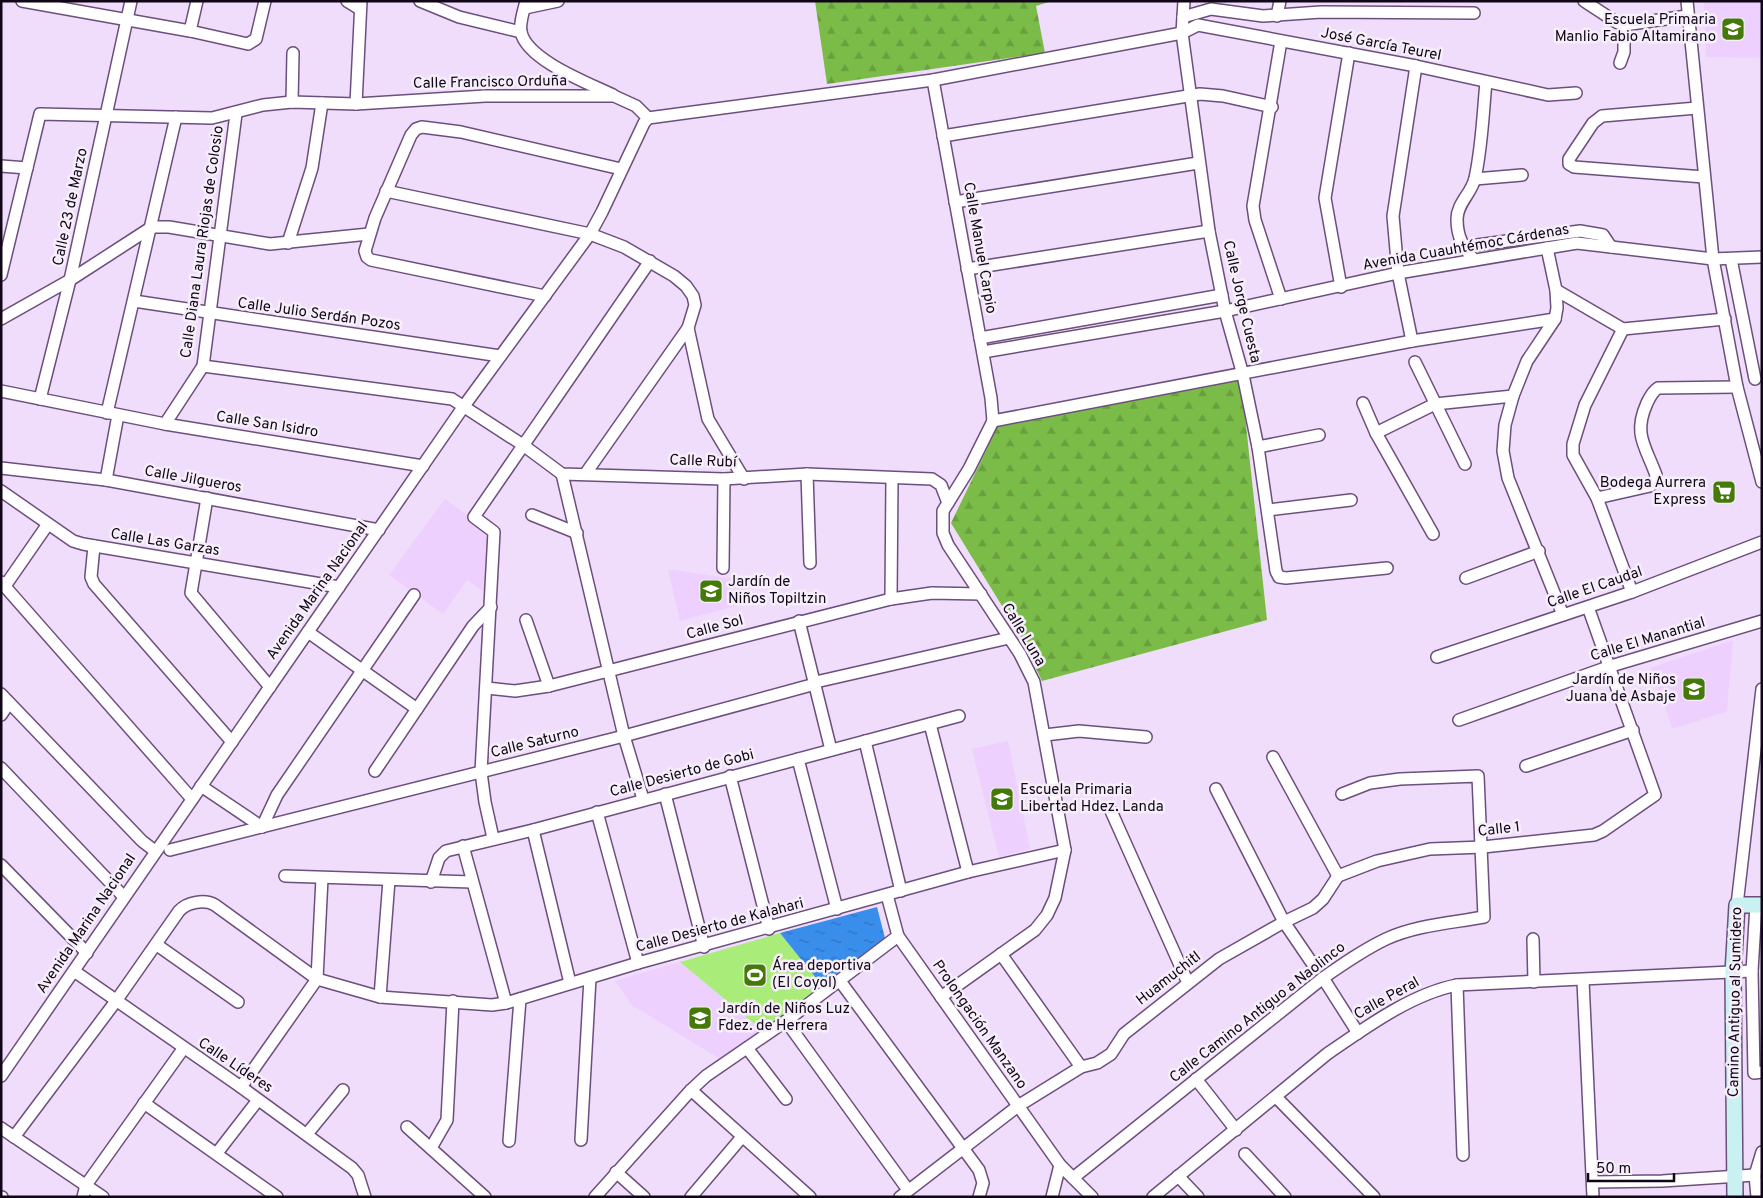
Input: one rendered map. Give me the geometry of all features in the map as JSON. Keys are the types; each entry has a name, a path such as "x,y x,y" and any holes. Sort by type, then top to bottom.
{"main road":[{"path":"1737,905 1759,905"},
{"name":"Camino Antiguo al Sumidero","path":"1735,1197 1734,973 1737,905"}],"street":[{"path":"22,1 63,4 248,44 253,42 265,1"},
{"name":"Calle 23 de Marzo","path":"40,399 70,280 131,1"},
{"path":"190,31 197,1"},
{"path":"347,1 360,5 356,104"},
{"path":"420,1 459,17 521,32"},
{"path":"558,1 525,5 521,32 526,43 537,55 614,96"},
{"name":"Calle Jorge Cuesta","path":"1184,1 1182,32 1198,163 1225,311 1243,375 1258,447 1276,571 1279,577 1286,578 1387,568"},
{"path":"1277,16 1280,1"},
{"path":"1584,1 1616,22 1624,24 1687,16"},
{"path":"1687,1 1687,16 1714,259 1737,388 1762,482"},
{"path":"1183,17 1216,9 1277,16 1321,12 1474,13"},
{"path":"1620,63 1624,52 1624,24"},
{"name":"José García Teurel","path":"933,80 1182,32 1198,25 1416,66 1548,95 1576,93"},
{"path":"1281,42 1272,107 1253,206 1255,220 1281,299"},
{"path":"292,102 293,53"},
{"path":"1341,287 1325,198 1349,53"},
{"path":"1412,341 1398,273 1393,216 1416,66"},
{"path":"648,118 933,80"},
{"name":"Calle Manuel Carpio","path":"933,80 991,398 993,421"},
{"path":"1474,260 1463,246 1458,233 1457,217 1460,205 1475,179 1486,82"},
{"path":"943,136 1190,96 1216,95 1272,107"},
{"name":"Calle Francisco Orduña","path":"27,168 40,114 212,118 236,114 263,105 292,102 356,104 485,96 614,96 636,106 648,118"},
{"path":"288,243 312,168 322,103"},
{"path":"1697,108 1602,116 1593,123 1569,159 1569,164 1574,167 1704,177"},
{"name":"Calle Diana Laura Riojas de Colosio","path":"165,424 203,366 218,235 236,114"},
{"path":"106,480 113,414 134,301 176,117"},
{"name":"Avenida Marina Nacional","path":"1,1076 464,406 590,234 648,118"},
{"path":"545,296 371,260 367,257 365,251 369,234 411,135 422,127 461,132 621,169"},
{"path":"955,202 1198,163"},
{"path":"1,166 27,168 1,275"},
{"path":"1475,179 1522,175"},
{"path":"386,191 590,234 624,247 650,261 674,276 693,296 695,305 688,328 586,473"},
{"path":"1,318 70,280 152,227 169,227 270,244 369,234"},
{"path":"967,268 1209,231"},
{"path":"1463,246 1580,231 1603,235 1611,247"},
{"name":"Avenida Cuauhtémoc Cárdenas","path":"982,352 1225,311 1398,273 1577,243 1714,259 1762,257"},
{"path":"1547,248 1556,290 1557,308 1554,319 1526,361 1504,425 1503,451 1508,478 1539,551 1563,615"},
{"path":"1731,259 1755,379"},
{"path":"493,838 484,802 481,772 494,532 474,517 650,261"},
{"path":"1556,290 1623,328 1724,319"},
{"path":"980,338 1222,295"},
{"name":"Calle Julio Serdán Pozos","path":"134,301 209,314 500,356"},
{"path":"993,421 1243,375 1412,341 1554,319"},
{"path":"688,328 708,419 744,479"},
{"path":"1623,328 1585,405 1573,444 1573,455 1597,498 1632,592"},
{"path":"1416,362 1434,404 1465,464"},
{"path":"203,366 452,399 523,445 562,474 610,670 624,736 643,800"},
{"path":"1597,498 1650,486 1655,481 1656,474 1639,429 1640,420 1653,391 1658,388 1737,388"},
{"name":"Calle San Isidro","path":"1,391 165,424 423,466"},
{"path":"1376,433 1434,404 1513,396"},
{"path":"1363,403 1376,433 1433,534"},
{"name":"Calle Luna","path":"993,421 969,469 948,503 941,520 942,533 1020,654 1034,682 1065,850 1055,898 1047,915 1035,930 1002,954"},
{"path":"1258,447 1319,435"},
{"name":"Calle Jilgueros","path":"1,468 106,480 379,530"},
{"name":"Calle Rubí","path":"562,474 586,473 724,479 807,474 932,479 937,481 948,503"},
{"path":"807,474 810,563"},
{"path":"891,599 892,478"},
{"path":"723,568 724,479"},
{"name":"Calle Las Garzas","path":"1,491 73,541 339,587"},
{"path":"207,498 191,593 270,686"},
{"path":"1268,510 1351,500"},
{"path":"532,515 576,534"},
{"path":"48,524 3,584 192,799"},
{"name":"Calle El Caudal","path":"1436,657 1632,592 1762,542"},
{"path":"94,546 90,577 106,601 232,742"},
{"path":"1466,578 1539,551"},
{"name":"Calle Sol","path":"486,688 515,691 549,686 891,599 932,593 980,594"},
{"path":"201,786 262,827 277,795 414,595"},
{"path":"375,771 473,626 491,607"},
{"path":"1526,766 1633,730 1588,607"},
{"path":"526,620 549,686"},
{"path":"799,621 818,683 831,750"},
{"name":"Calle El Manantial","path":"1459,720 1611,666 1762,621"},
{"path":"308,632 417,708"},
{"name":"Calle Saturno","path":"170,850 624,736 818,683 1009,638"},
{"name":"Camino Antiguo al Sumidero","path":"1737,905 1762,689"},
{"path":"1,715 5,698"},
{"path":"5,698 142,841 155,851"},
{"name":"Calle Desierto de Gobi","path":"431,882 439,858 446,851 493,838 533,830 959,716"},
{"path":"930,724 968,872"},
{"name":"Calle 1","path":"1338,876 1404,854 1430,849 1483,847 1594,834 1603,830 1655,795 1633,730"},
{"path":"1045,735 1079,731 1146,737"},
{"path":"864,741 901,891"},
{"path":"1273,756 1338,876"},
{"path":"798,759 837,909"},
{"path":"1,768 124,898"},
{"path":"730,776 769,929"},
{"path":"1342,794 1370,783 1393,780 1478,776 1483,847"},
{"path":"1216,790 1284,922 1314,966"},
{"path":"665,794 704,947"},
{"path":"1111,811 1188,983"},
{"path":"597,812 638,964"},
{"path":"533,830 570,983"},
{"path":"463,846 506,1003"},
{"name":"Calle Camino Antiguo a Naolinco","path":"1073,1178 1323,978 1362,952 1410,930 1484,917 1483,847"},
{"name":"Calle Desierto de Kalahari","path":"14,1137 116,1001 183,907 210,902 317,979 380,997 492,1005 506,1003 570,983 968,872 1065,850"},
{"path":"1,865 87,952"},
{"path":"285,876 472,882"},
{"name":"Huamuchitl","path":"904,1193 1018,1106 1081,1067 1097,1063 1111,1054 1124,1034 1219,959 1284,922 1313,908 1323,899 1338,876"},
{"path":"241,1087 317,979 322,878"},
{"path":"380,997 389,880"},
{"name":"Prolongación Manzano","path":"887,895 898,936 1060,1165 1092,1197"},
{"path":"1758,1072 1752,971 1759,905"},
{"path":"594,1197 691,1090 898,936"},
{"path":"1534,939 1534,982"},
{"path":"157,945 238,1002"},
{"path":"941,997 1002,954 1081,1067"},
{"name":"Calle Peral","path":"1153,1197 1327,1054 1358,1033 1424,995 1457,985 1583,981 1752,971"},
{"name":"Calle Líderes","path":"74,972 241,1087 352,1168 358,1175 365,1197"},
{"path":"582,1140 590,978"},
{"path":"1323,978 1358,1033"},
{"path":"840,981 979,1170 983,1183 979,1197"},
{"path":"1583,981 1593,1197"},
{"path":"1457,985 1463,1155"},
{"path":"509,1141 520,999"},
{"path":"430,1148 447,1120 453,1001"},
{"path":"786,1021 904,1193"},
{"path":"82,1197 86,1185 183,1048"},
{"path":"747,1048 786,1099"},
{"path":"1196,1079 1236,1130"},
{"path":"307,1134 343,1090"},
{"path":"691,1090 810,1197"},
{"path":"1276,1097 1374,1197"},
{"path":"216,1153 258,1100"},
{"path":"144,1103 277,1197"},
{"path":"407,1127 485,1197"},
{"path":"1,1128 103,1197"},
{"path":"691,1197 742,1137"},
{"path":"1758,1197 1755,1175 1762,1152"},
{"path":"1245,1154 1285,1197"},
{"path":"1052,1197 1060,1165"},
{"path":"616,1172 644,1197"},
{"path":"1593,1182 1662,1181 1755,1175"},
{"path":"1178,1176 1198,1197"}],"shaded area":[{"name":"Escuela Primaria Manlio Fabio Altamirano","path":"1704,1 1762,1 1762,58 1706,57"},
{"path":"445,499 489,531 486,593 467,580 443,614 389,575"},
{"name":"Jardín de Niños Topiltzin","path":"668,569 746,581 750,602 680,621"},
{"name":"Jardín de Niños Juana de Asbaje","path":"1733,640 1727,711 1673,729 1650,668"},
{"name":"Escuela Primaria Libertad Hdez. Landa","path":"1008,741 1030,849 999,857 972,749"},
{"name":"Jardín de Niños Luz Fdez. de Herrera","path":"680,962 763,1031 720,1059 632,1005 615,981"}],"green space":[{"path":"815,1 1052,1 1036,6 1045,53 827,84"},
{"path":"1241,379 1267,620 1042,681 1021,637 951,523 998,426"},
{"name":"Área deportiva (El Coyol)","path":"780,933 824,988 763,1031 680,962"}],"water":[{"path":"877,907 886,942 824,988 780,933"}],"place":[{"name":"Escuela Primaria Manlio Fabio Altamirano","path":"1733,29"},
{"name":"Bodega Aurrera Express","path":"1724,492"},
{"name":"Jardín de Niños Topiltzin","path":"711,591"},
{"name":"Jardín de Niños Juana de Asbaje","path":"1694,689"},
{"name":"Escuela Primaria Libertad Hdez. Landa","path":"1002,799"},
{"name":"Área deportiva (El Coyol)","path":"755,975"},
{"name":"Jardín de Niños Luz Fdez. de Herrera","path":"700,1018"}]}
